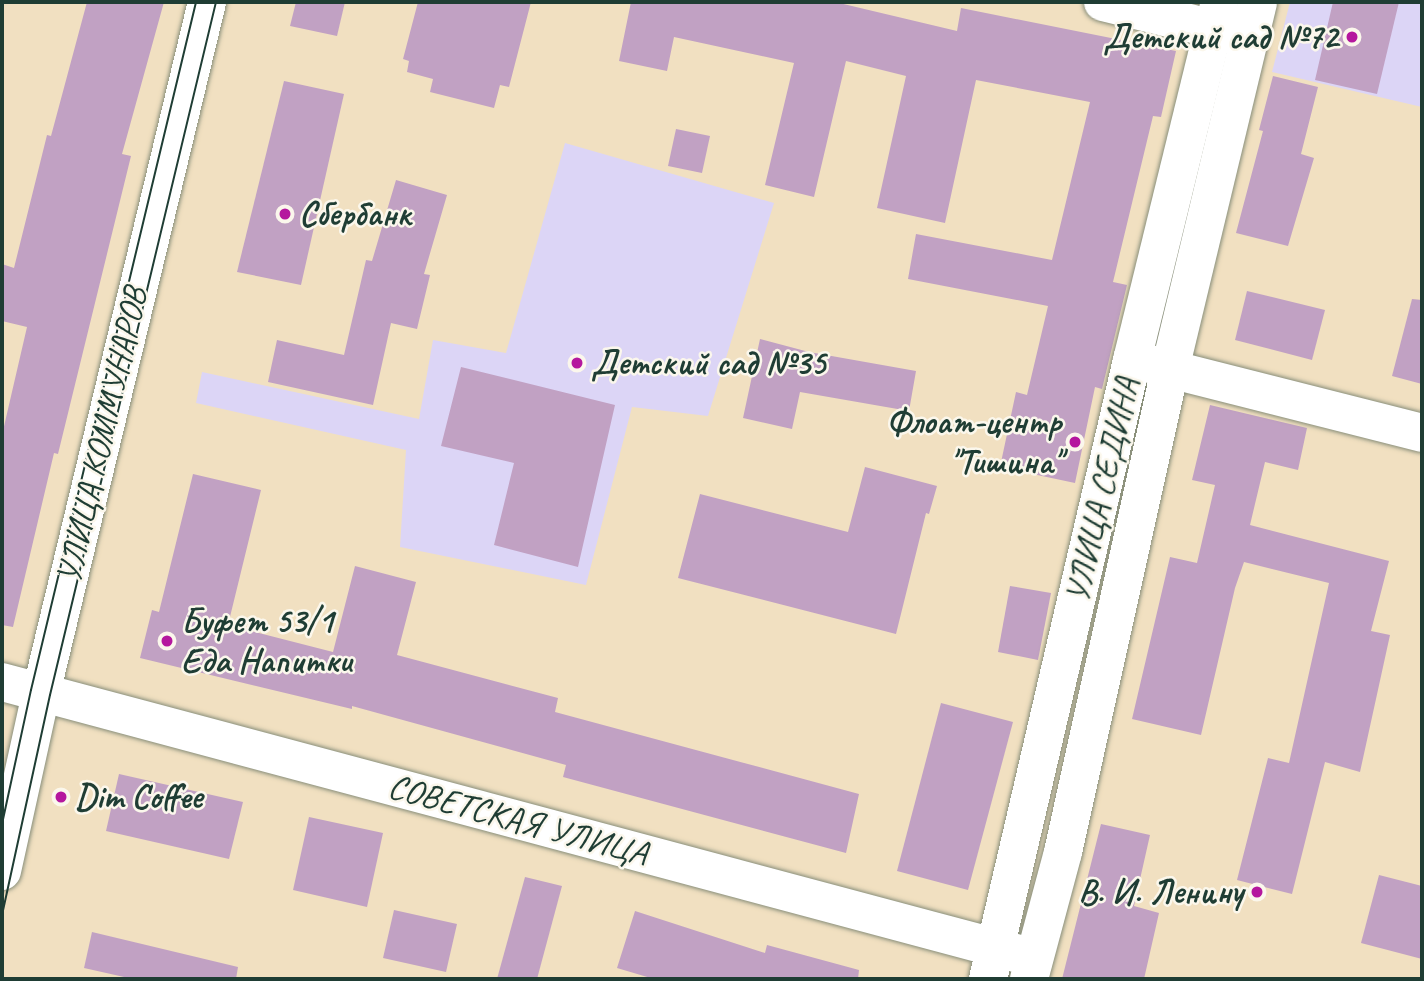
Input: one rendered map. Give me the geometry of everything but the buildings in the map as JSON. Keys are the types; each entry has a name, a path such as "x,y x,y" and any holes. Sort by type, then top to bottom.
{"street":[{"name":"УЛИЦА КОММУНАРОВ","path":"2,871 41,693 206,2"},
{"path":"1103,2 1228,23"},
{"name":"УЛИЦА СЕДИНА","path":"992,963 1132,360 1228,23 1258,2"},
{"name":"УЛИЦА СЕДИНА","path":"1032,968 1063,852 1170,369 1228,23"},
{"path":"1132,360 1422,433"},
{"name":"СОВЕТСКАЯ УЛИЦА","path":"2,682 992,963 1032,968"}],"shaded area":[{"name":"Детский сад №72","path":"1290,2 1422,2 1422,107 1272,72"},
{"name":"Детский сад №35","path":"565,143 774,203 708,416 632,407 586,585 400,547 406,450 196,403 202,372 419,419 433,340 506,353"}],"tram line":[{"path":"2,824 31,690 196,2"},
{"path":"2,915 50,695 216,2"}],"place":[{"name":"Детский сад №72","path":"1352,37"},
{"name":"Сбербанк","path":"285,214"},
{"name":"Детский сад №35","path":"577,363"},
{"name":"Флоат-центр \"Тишина\"","path":"1075,442"},
{"name":"Буфет 53/1 Еда Напитки","path":"167,641"},
{"name":"Dim Coffee","path":"61,797"},
{"name":"В. И. Ленину","path":"1257,892"}]}
